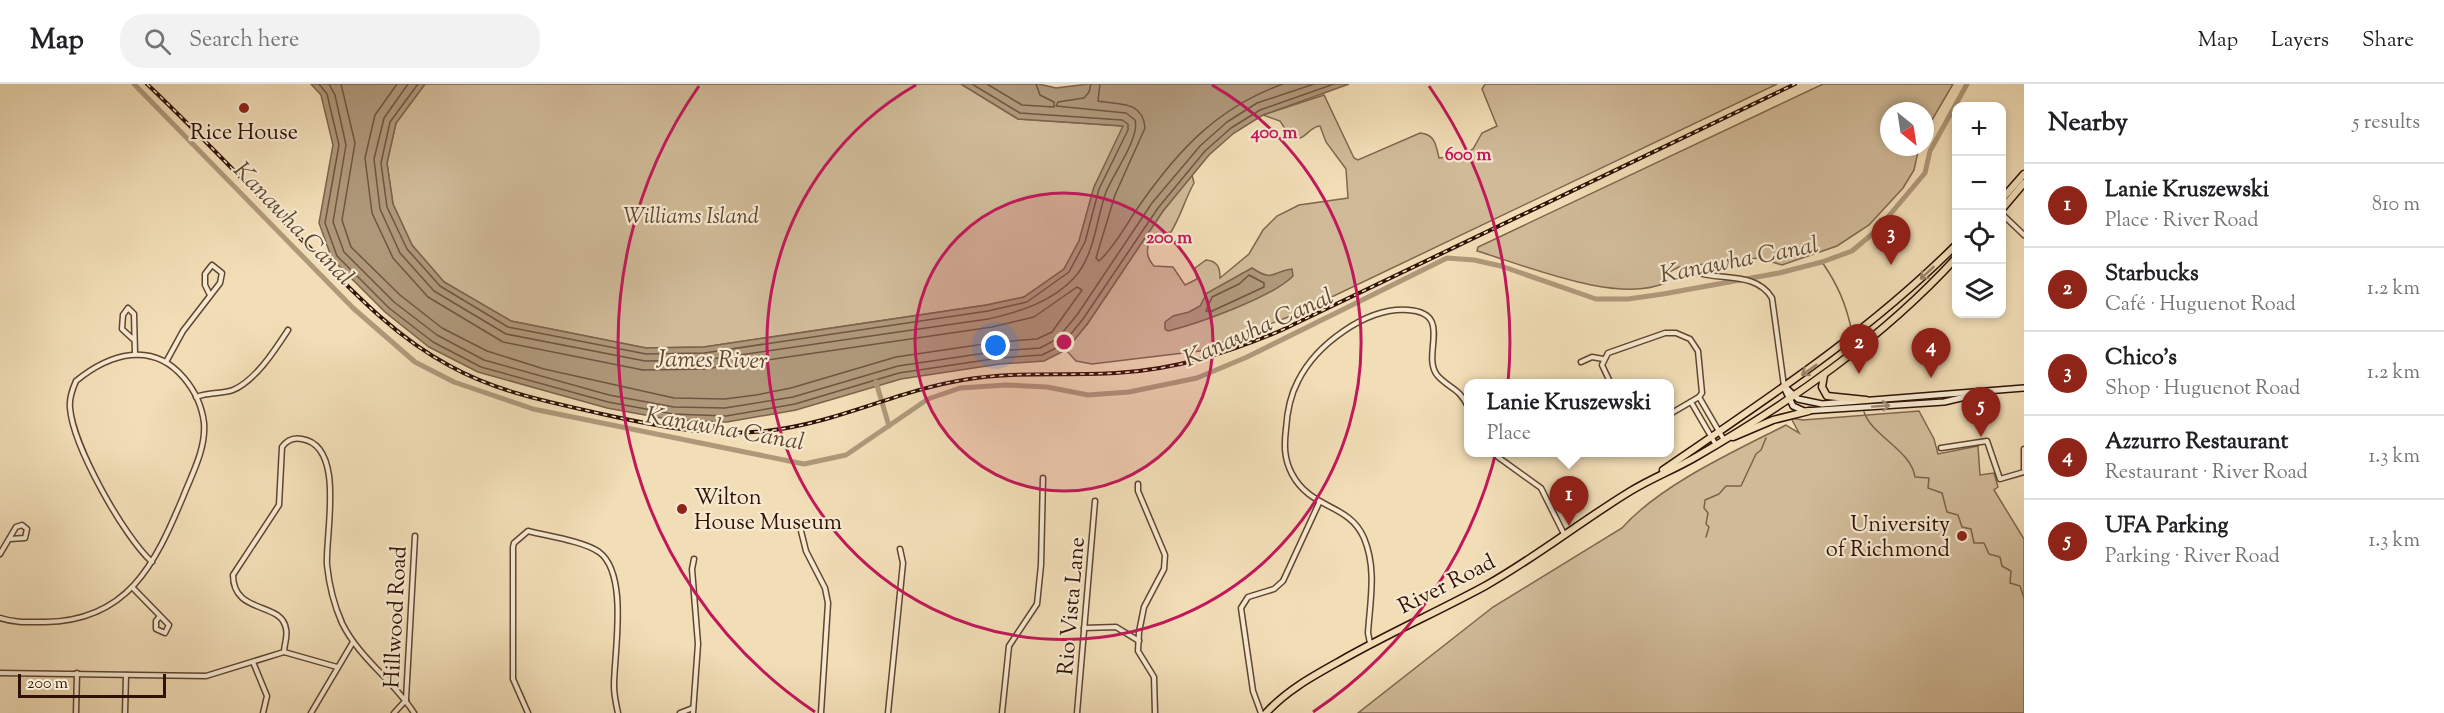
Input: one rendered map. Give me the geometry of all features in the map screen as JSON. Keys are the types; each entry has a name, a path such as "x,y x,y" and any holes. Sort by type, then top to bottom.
{"main road":[{"path":"2006,193 2024,174"},
{"path":"2002,210 2024,183"},
{"path":"2002,210 2024,189"},
{"path":"1644,484 1785,387 1872,322 1952,249"},
{"path":"1644,484 1716,445 1825,373 1905,309 1952,262"},
{"path":"1825,373 1821,385 1827,396 1866,400"},
{"path":"1785,387 1797,409 1809,411"},
{"path":"1790,397 1811,403 2024,388"},
{"path":"1716,445 1760,425 1809,411 1927,403 1962,399 1996,390"},
{"path":"1918,394 1920,399 1927,403"},
{"name":"River Road","path":"1266,713 1296,686 1370,643 1484,586 1644,484"}],"street":[{"path":"2006,216 2024,235"},
{"path":"166,362 183,331 220,283 222,273 212,265 205,274 205,285 210,295"},
{"path":"1695,272 1741,279 1765,289 1772,298 1785,387"},
{"path":"134,340 122,329 123,315 128,308 134,314 135,354"},
{"path":"1370,643 1368,633 1372,575 1365,541 1357,525 1349,517 1319,503 1296,482 1285,454 1287,414 1295,386 1310,363 1336,338 1371,318 1404,310 1420,312 1432,323 1435,334 1432,359 1436,373 1460,391 1464,399"},
{"path":"196,397 206,393 232,391 246,381 288,330"},
{"path":"1609,379 1602,365 1608,353 1665,333 1681,334 1693,342 1698,351 1703,389 1699,397 1674,412"},
{"path":"0,618 31,622 70,621 107,606 134,588 152,562 161,549 199,457 204,424 201,406 177,369 166,362 135,354 106,360 83,375 76,381 70,408 88,462 130,538 152,562"},
{"path":"1581,362 1592,357 1603,359"},
{"path":"1699,397 1724,440"},
{"path":"1691,402 1716,445"},
{"path":"284,652 286,628 283,621 239,596 234,588 233,575 279,505 280,451 286,441 294,438 309,441 320,451 327,468 330,492 329,576 337,608 353,642 406,700 414,713"},
{"path":"1941,448 1987,441 2000,479 2024,470 2024,449"},
{"path":"1497,457 1541,488 1564,534"},
{"path":"1002,713 1009,646 1037,604 1041,565 1043,478"},
{"path":"1138,484 1138,491 1165,555 1164,569 1144,607 1138,641 1138,651 1154,677 1155,713"},
{"name":"Rio Vista Lane","path":"1077,713 1095,501"},
{"path":"1261,713 1255,702 1243,635 1242,603 1248,597 1274,589 1283,581 1319,503"},
{"path":"0,554 18,526 24,526 27,530 25,538 10,539"},
{"path":"800,527 806,551 825,588 828,603 821,713"},
{"path":"528,713 516,690 512,669 515,596 513,543 528,531 590,548 599,553 609,564 617,610 614,688 618,713"},
{"name":"Hillwood Road","path":"406,700 415,536"},
{"path":"888,713 903,563 900,549"},
{"path":"680,713 693,711 698,659 692,569 694,559"},
{"path":"134,588 169,625 165,633 156,629 156,621 160,616"},
{"path":"1084,628 1116,627 1138,641"},
{"path":"310,713 353,642"},
{"path":"0,673 206,676 284,652 337,667"},
{"path":"253,662 267,696 262,713"},
{"path":"76,713 77,674"},
{"path":"125,713 126,674"},
{"path":"394,713 406,700"}],"green space":[{"name":"Williams Island","path":"425,84 961,84 1018,119 1124,126 1094,187 1079,241 1064,269 1024,297 986,305 704,347 646,348 511,321 444,282 412,245 393,204 387,163 396,123"},
{"path":"1485,84 1777,84 1296,314 1200,351 1092,364 1076,361 1066,350 1088,323 1163,211 1192,175 1194,183 1171,232 1157,235 1149,242 1148,249 1149,258 1154,266 1173,267 1185,285 1197,279 1195,268 1206,260 1218,266 1220,278 1249,254 1263,230 1277,216 1299,205 1348,198 1346,169 1326,142 1320,126 1301,138 1292,139 1280,121 1263,115 1324,95 1354,158 1358,160 1420,133 1432,138 1439,158 1461,156 1473,149 1482,133 1497,126 1482,89"},
{"path":"1823,84 1953,84 1934,117 1934,102 1880,102 1880,156 1917,156 1914,170 1903,188 1869,225 1837,246 1782,265 1759,258 1679,267 1671,271 1665,283 1645,288 1622,289 1598,286 1546,273 1477,251 1478,247"},
{"path":"1919,411 1934,439 1938,454 1978,446 1980,475 1994,473 1998,487 1994,490 2024,539 2024,713 1358,713 1493,607 1622,528 1656,497 1677,483 1786,425 1799,433 1791,418 1803,420"}],"water":[{"name":"James River","path":"311,84 425,84 396,123 387,163 393,204 412,245 444,282 511,321 646,348 704,347 987,305 1024,297 1064,269 1079,241 1094,187 1123,126 1018,119 961,84 1039,84 1056,88 1088,84 1349,84 1263,115 1234,133 1209,155 1163,211 1088,323 1066,350 1044,361 1000,364 901,379 796,410 727,422 672,420 607,408 478,372 429,347 385,312 332,259 319,223 333,145 321,95"},
{"path":"1252,268 1265,275 1292,269 1293,276 1269,292 1234,309 1168,331 1165,329 1165,322 1173,316 1189,312 1200,306 1207,293"}],"waterway":[{"name":"Kanawha Canal","path":"134,84 353,308 415,362 454,382 533,409 804,464 846,455 928,399 960,388 1006,385 1047,387 1088,395 1129,392 1197,378 1247,357 1447,258 1474,260 1501,266 1596,299 1628,299 1663,294 1779,273 1822,262 1852,251 1877,230 1925,173 1930,151 1967,84"},
{"path":"1822,262 1841,295 1852,332"},
{"path":"876,382 889,426"},
{"path":"1864,412 1868,421 1906,459 1915,477 1929,478 1928,488 1942,493 1947,512 1958,515 1962,527 1971,529 1974,543 1984,543 1989,554 2000,557 2002,566 2011,571 2010,583 2020,586 2024,598"},
{"path":"1706,537 1709,527 1706,524 1708,513 1704,508 1705,500 1719,494 1726,486 1741,486 1766,438"}],"railway":[{"path":"147,84 358,296 393,327 430,354 486,383 543,400 663,426 724,433 766,431 816,422 938,385 963,380 1001,376 1138,371 1180,364 1221,353 1282,330 1795,84"}],"place":[{"name":"Rice House","path":"244,108"},
{"name":"Chico's","path":"1891,265"},
{"name":"Starbucks","path":"1859,374"},
{"name":"Azzurro Restaurant","path":"1931,378"},
{"name":"UFA Parking","path":"1981,437"},
{"name":"Wilton House Museum","path":"682,509"},
{"name":"Lanie Kruszewski","path":"1569,526"},
{"name":"University of Richmond","path":"1962,536"}]}
